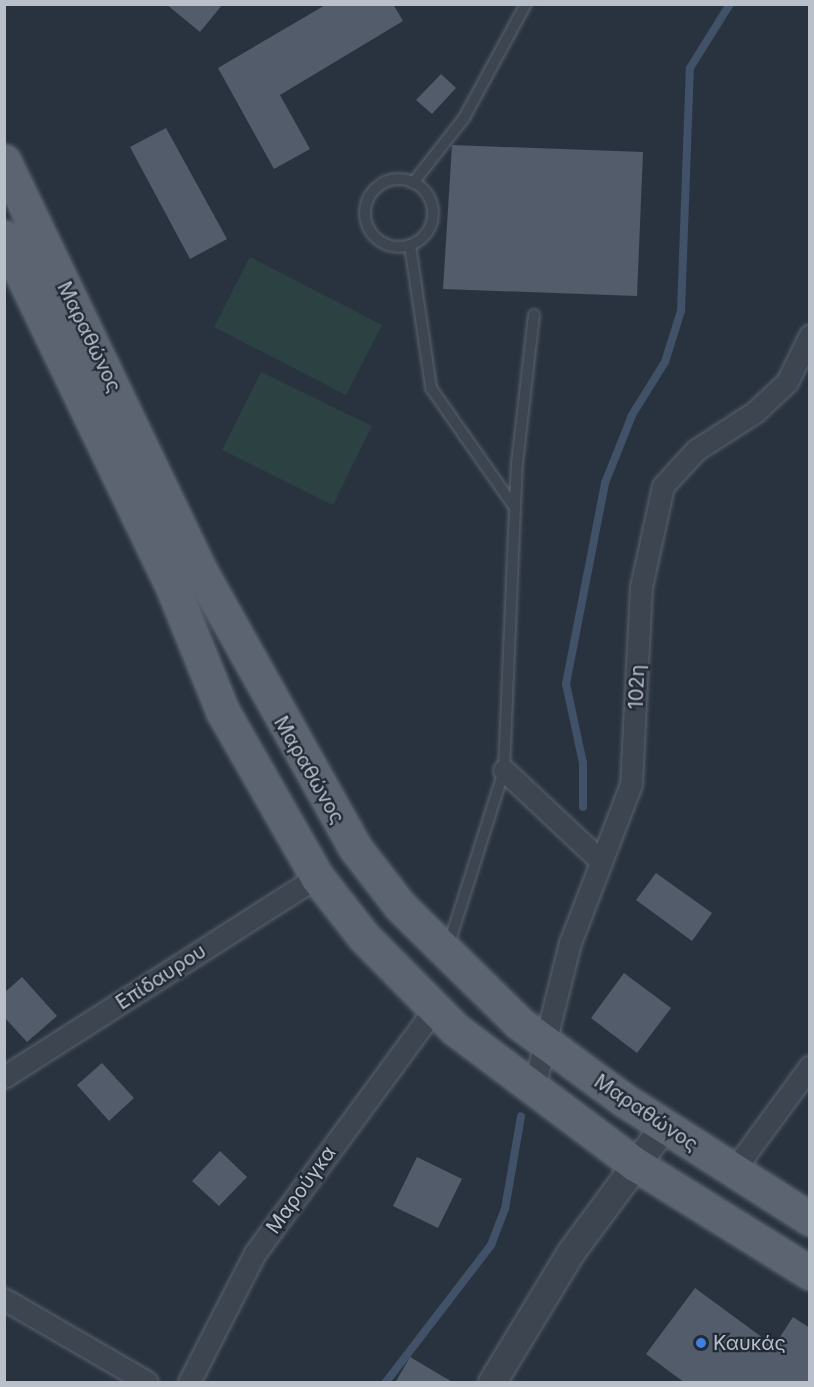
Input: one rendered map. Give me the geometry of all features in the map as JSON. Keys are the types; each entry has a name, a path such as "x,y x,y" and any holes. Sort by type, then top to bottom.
{"main road":[{"name":"Μαραθώνος","path":"4,161 201,572 297,752 356,849 446,953 544,1041 664,1126 810,1219"},
{"name":"Μαραθώνος","path":"4,237 172,586 223,712 317,877 364,937 434,1009 532,1090 635,1164 810,1274"}],"street":[{"name":"102η","path":"532,1090 570,943 631,784 641,587 663,486 696,450 755,412 804,359 810,335"},
{"path":"504,770 601,861"},
{"name":"Επίδαυρου","path":"4,1077 317,877"},
{"name":"Μαρούγκα","path":"189,1383 255,1253 434,1009"},
{"path":"733,1170 810,1066"},
{"path":"492,1383 570,1253 664,1126"},
{"path":"4,1299 147,1383"}],"lane":[{"path":"413,183 464,118 526,4"},
{"path":"413,183 429,198 432,221 410,245 378,240 365,211 381,184 413,183"},
{"path":"410,245 431,388 515,509"},
{"path":"446,953 504,770 515,509 534,315"}],"green space":[{"path":"250,257 382,325 346,395 214,327"},
{"path":"261,372 372,426 333,505 222,450"}],"building":[{"path":"166,4 223,4 200,32"},
{"path":"327,4 393,4 403,21 280,95 310,149 274,169 218,68"},
{"path":"441,74 456,88 432,114 416,100"},
{"path":"166,128 227,239 190,259 130,147"},
{"path":"452,145 643,152 637,296 443,289"},
{"path":"656,873 712,913 692,941 636,900"},
{"path":"624,973 671,1008 637,1053 591,1018"},
{"path":"22,977 57,1016 27,1042 4,1017 4,993"},
{"path":"102,1063 134,1098 109,1121 77,1085"},
{"path":"220,1151 247,1177 219,1206 192,1181"},
{"path":"417,1157 462,1179 438,1228 393,1206"},
{"name":"Καυκάς","path":"695,1288 774,1346 793,1317 810,1328 810,1383 685,1383 646,1354"},
{"path":"410,1357 454,1383 395,1383"}],"waterway":[{"path":"583,807 583,763 566,684 605,483 632,415 665,362 681,311 690,68 730,4"},
{"path":"386,1382 491,1245 505,1209 521,1116"}],"place":[{"name":"Καυκάς","path":"701,1343"}]}
